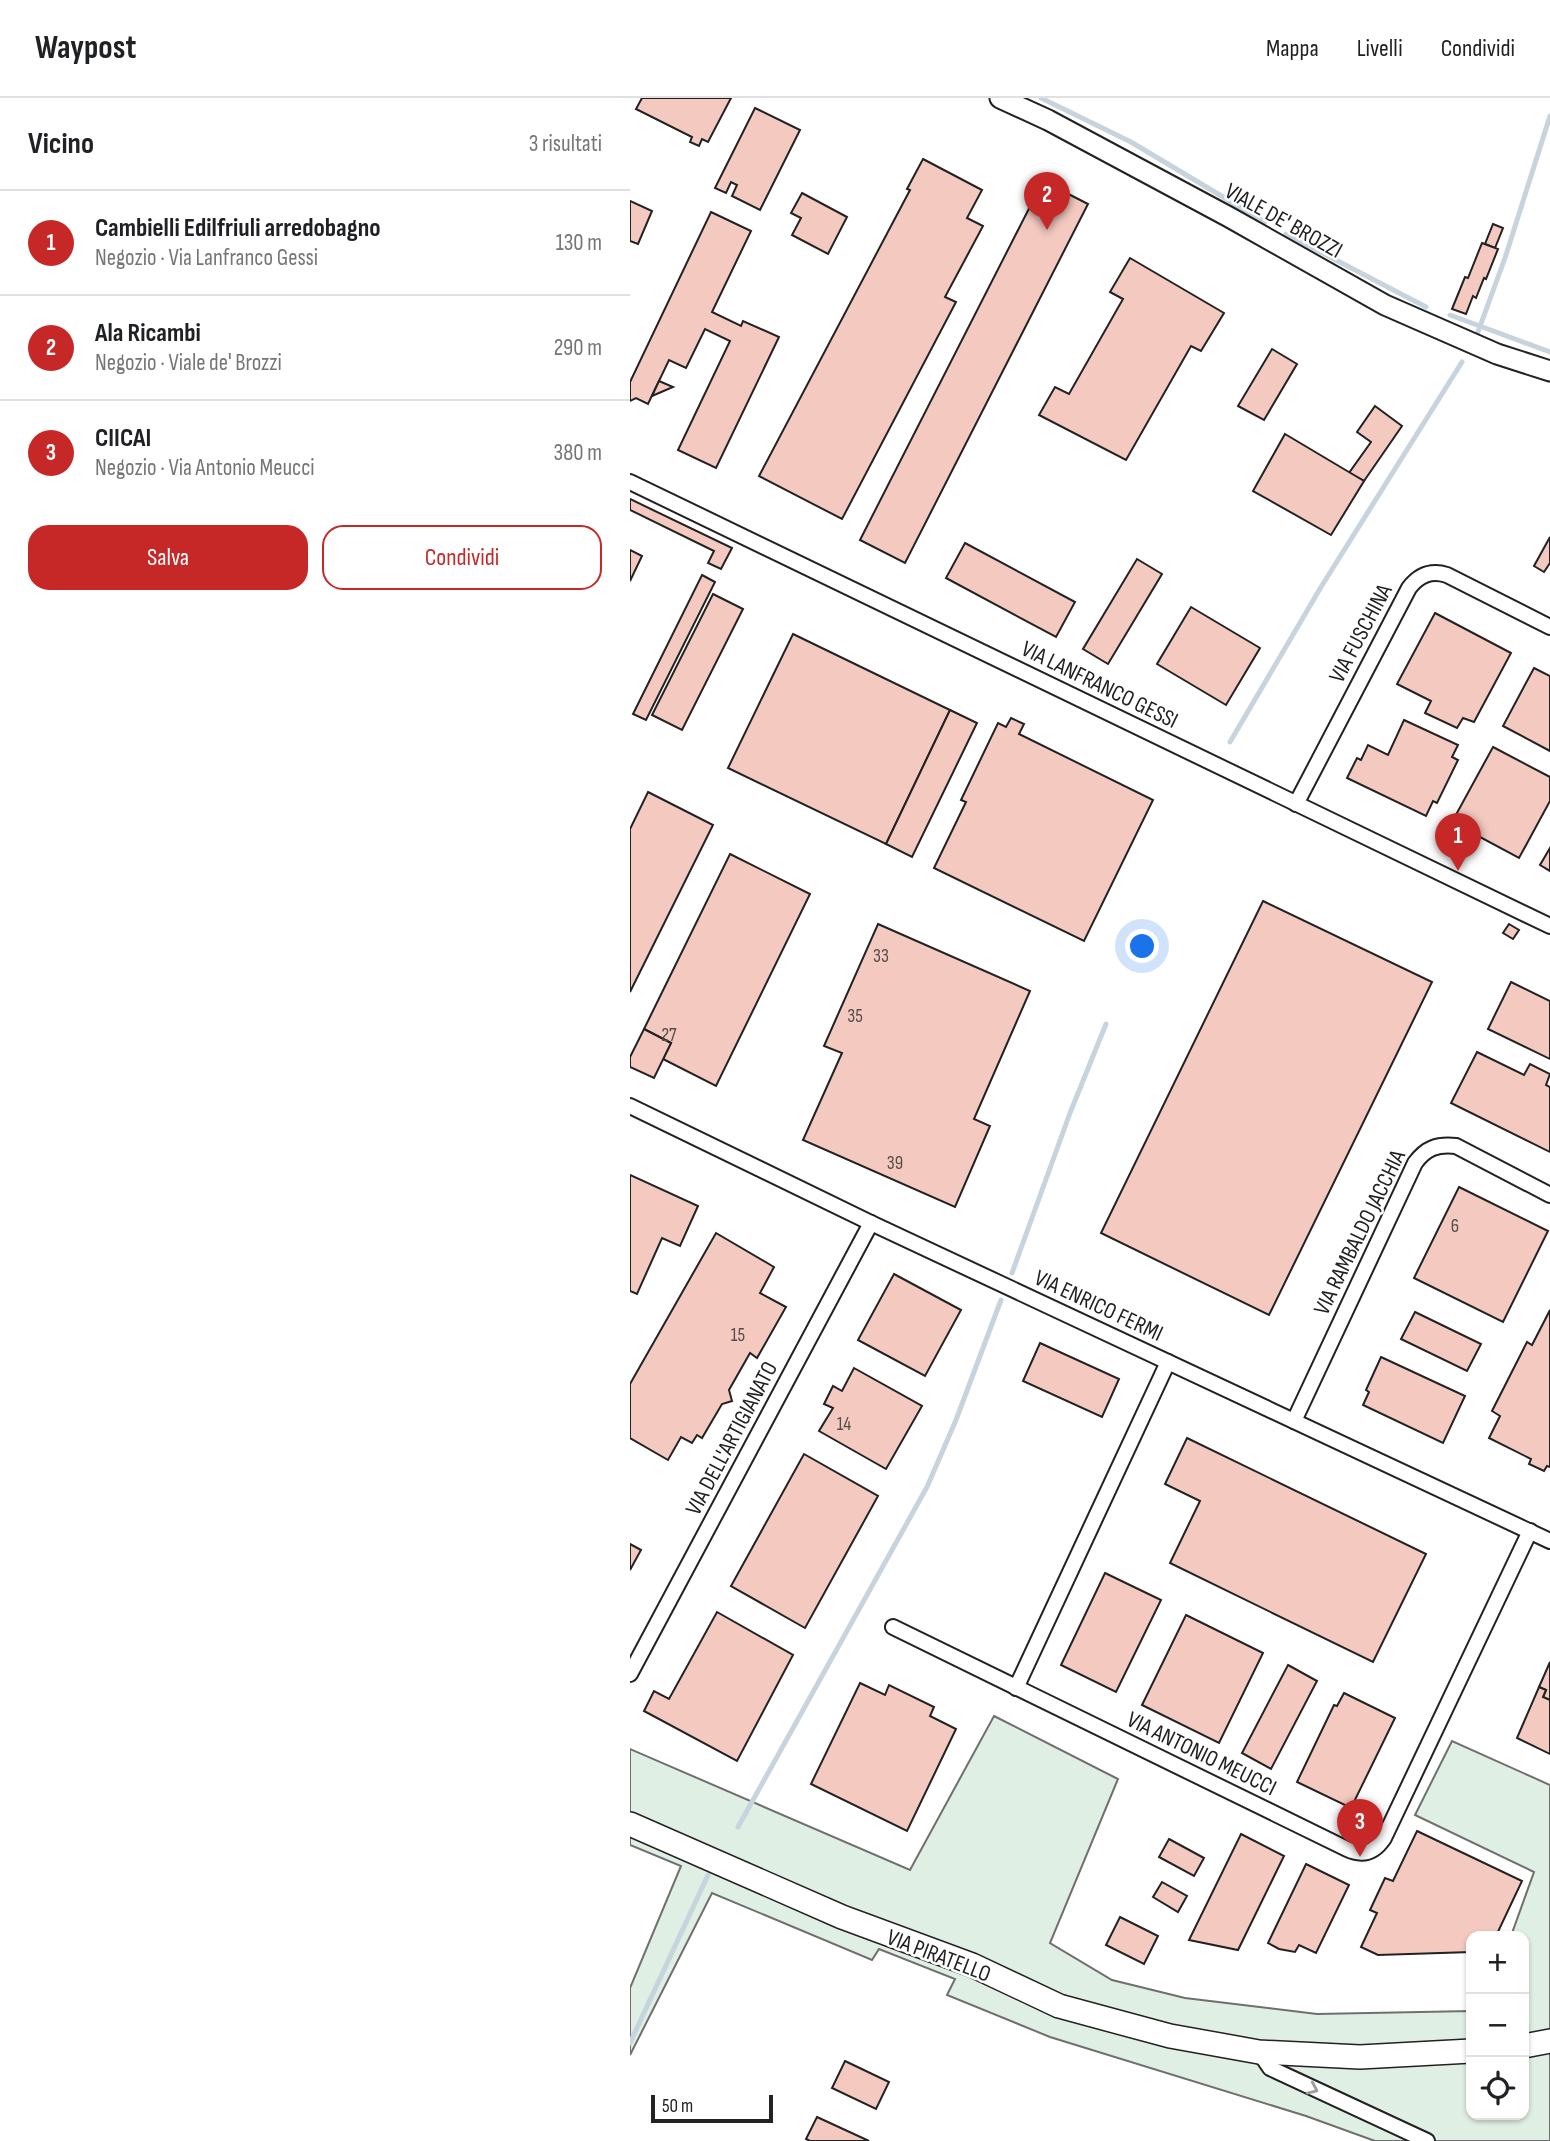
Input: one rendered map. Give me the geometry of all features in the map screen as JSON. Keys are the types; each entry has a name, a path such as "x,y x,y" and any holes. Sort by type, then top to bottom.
{"main road":[{"name":"VIA PIRATELLO","path":"630,1824 842,1917 972,1965 1059,2006 1170,2036 1259,2052 1360,2057 1466,2051"}],"street":[{"name":"VIALE DE' BROZZI","path":"1000,98 1048,120 1229,216 1385,304 1497,354 1550,371"},
{"name":"VIA LANFRANCO GESSI","path":"630,482 1550,926"},
{"name":"VIA FUSCHINA","path":"1296,804 1409,588 1421,576 1439,573 1447,575 1550,627"},
{"name":"VIA ENRICO FERMI","path":"630,1106 871,1223 1550,1541"},
{"name":"VIA RAMBALDO JACCHIA","path":"1294,1421 1415,1163 1422,1154 1432,1147 1456,1146 1550,1195"},
{"name":"VIA DELL'ARTIGIANATO","path":"630,1674 871,1223"},
{"path":"893,1627 1016,1688 1168,1362"},
{"name":"VIA ANTONIO MEUCCI","path":"1016,1688 1355,1853 1372,1851 1384,1838 1530,1531"},
{"path":"1259,2052 1270,2068 1427,2141"}],"green space":[{"path":"994,1716 1118,1779 1050,1943 1112,1980 1185,1998 1317,2014 1466,2011 1466,2120 1529,2120 1529,1931 1513,1931 1534,1872 1415,1815 1452,1741 1550,1785 1550,2141 1375,2141 1306,2116 1050,2037 947,1995 955,1979 879,1949 872,1960 712,1893 630,2055 630,1988 681,1866 630,1845 630,1749 910,1870"}],"building":[{"path":"642,98 731,98 708,142 702,139 699,146 690,142 692,137 636,109"},
{"path":"755,108 800,130 760,210 732,196 737,185 731,182 726,193 715,188"},
{"path":"923,159 982,190 967,218 983,226 945,297 956,302 842,519 759,476 910,190 907,189"},
{"path":"1043,181 1088,204 905,563 860,540"},
{"path":"802,193 847,217 828,254 792,235 801,218 791,213"},
{"path":"630,201 652,211 638,244 630,241"},
{"path":"711,212 751,231 712,312 741,326 743,321 779,337 716,468 678,450 730,341 705,329 686,368 669,360 648,404 636,398 630,401 630,382"},
{"path":"1493,224 1503,228 1495,248 1485,244"},
{"path":"1482,243 1498,249 1486,279 1484,278 1476,298 1473,296 1466,314 1452,309"},
{"path":"1130,258 1224,313 1201,351 1191,346 1126,460 1039,415 1055,387 1069,394 1123,299 1110,292"},
{"path":"1272,349 1297,364 1264,420 1238,406"},
{"path":"659,381 673,387 652,396"},
{"path":"1375,406 1402,426 1364,481 1349,473 1371,442 1357,432"},
{"path":"1285,434 1364,481 1331,535 1253,491"},
{"path":"630,499 732,548 721,569 708,563 714,551 630,510"},
{"path":"1550,537 1550,563 1544,572 1534,566"},
{"path":"965,543 1075,602 1056,637 946,578"},
{"path":"630,550 642,556 630,581"},
{"path":"1137,559 1162,574 1108,664 1083,649"},
{"path":"702,575 715,582 646,720 633,714"},
{"path":"713,594 743,609 682,730 652,715"},
{"path":"1191,607 1260,648 1226,705 1157,664"},
{"path":"1435,613 1511,653 1474,722 1463,718 1457,728 1425,713 1431,701 1397,684"},
{"path":"793,634 950,710 886,844 728,768"},
{"path":"1534,668 1550,676 1550,751 1503,726"},
{"path":"950,710 977,723 912,857 886,844"},
{"path":"1011,718 1024,724 1019,734 1153,800 1084,941 934,868 966,802 961,800 998,723 1006,727"},
{"path":"1404,720 1458,745 1452,757 1458,760 1437,803 1433,801 1426,816 1347,778 1357,758 1361,760 1368,745 1388,755"},
{"path":"1493,747 1550,777 1550,801 1519,858 1452,822"},
{"path":"648,792 713,825 630,992 630,829"},
{"path":"1550,848 1550,871 1540,865"},
{"path":"730,854 810,894 716,1086 663,1059 671,1043 644,1029"},
{"path":"1263,901 1432,982 1269,1315 1101,1233"},
{"path":"878,924 1030,991 974,1119 990,1126 955,1207 803,1140 842,1053 824,1046"},
{"path":"1509,924 1519,930 1513,939 1503,933"},
{"path":"1511,982 1550,1001 1550,1059 1488,1029"},
{"path":"644,1029 671,1043 654,1078 630,1067 630,1057"},
{"path":"1477,1052 1524,1075 1530,1064 1550,1074 1546,1085 1550,1087 1550,1152 1451,1103"},
{"path":"630,1175 698,1206 680,1246 662,1238 637,1294 630,1291"},
{"path":"1459,1187 1548,1231 1503,1322 1414,1278"},
{"path":"716,1233 774,1267 760,1293 786,1307 757,1358 750,1353 729,1390 732,1401 722,1404 702,1438 697,1435 692,1443 681,1437 668,1460 630,1438 630,1384"},
{"path":"894,1274 961,1310 925,1376 858,1340"},
{"path":"1550,1310 1550,1467 1547,1466 1544,1471 1529,1464 1531,1459 1489,1438 1500,1416 1492,1411 1527,1342 1532,1345"},
{"path":"1415,1312 1481,1344 1467,1371 1401,1339"},
{"path":"1040,1343 1119,1379 1102,1417 1023,1381"},
{"path":"1381,1357 1465,1396 1443,1443 1363,1405 1369,1392 1366,1390"},
{"path":"854,1368 922,1406 886,1469 819,1431 833,1408 824,1404 833,1386 842,1391"},
{"path":"1187,1438 1426,1554 1373,1662 1170,1563 1200,1501 1165,1484"},
{"path":"804,1454 878,1496 805,1628 731,1586"},
{"path":"630,1544 641,1550 630,1570"},
{"path":"1105,1573 1161,1600 1116,1692 1061,1665"},
{"path":"717,1612 793,1655 737,1761 644,1711 654,1691 669,1699"},
{"path":"1186,1615 1263,1653 1219,1743 1142,1705"},
{"path":"1550,1662 1550,1700 1543,1697 1546,1690 1539,1687"},
{"path":"1288,1665 1317,1681 1271,1769 1242,1753"},
{"path":"860,1683 885,1695 889,1685 934,1707 930,1716 956,1729 907,1831 811,1784"},
{"path":"1539,1687 1546,1690 1543,1697 1550,1700 1550,1754 1517,1738"},
{"path":"1344,1693 1395,1718 1351,1808 1297,1782 1334,1705 1337,1706"},
{"path":"1417,1831 1522,1881 1498,1931 1466,1931 1466,1952 1378,1955 1361,1947 1377,1913 1370,1910 1385,1878 1393,1881"},
{"path":"1241,1834 1284,1856 1238,1950 1189,1940"},
{"path":"1169,1839 1204,1858 1194,1876 1159,1857"},
{"path":"1306,1864 1349,1885 1316,1953 1299,1945 1295,1952 1279,1949 1268,1943"},
{"path":"1162,1882 1187,1896 1178,1912 1153,1897"},
{"path":"1120,1917 1158,1936 1144,1964 1106,1945"},
{"path":"845,2061 889,2082 876,2109 832,2088"},
{"path":"817,2117 869,2141 810,2141 806,2139"}],"waterway":[{"path":"1041,98 1131,142 1265,222"},
{"path":"1475,340 1505,258 1550,116"},
{"path":"1286,234 1426,307"},
{"path":"1450,315 1550,352"},
{"path":"1230,742 1321,587 1462,362"},
{"path":"1012,1273 1070,1113 1106,1024"},
{"path":"738,1827 927,1487 956,1420 1001,1300"},
{"path":"630,2043 708,1875"}],"place":[{"name":"Ala Ricambi","path":"1047,230"},
{"name":"Cambielli Edilfriuli arredobagno","path":"1458,871"},
{"name":"CIICAI","path":"1360,1857"}]}
